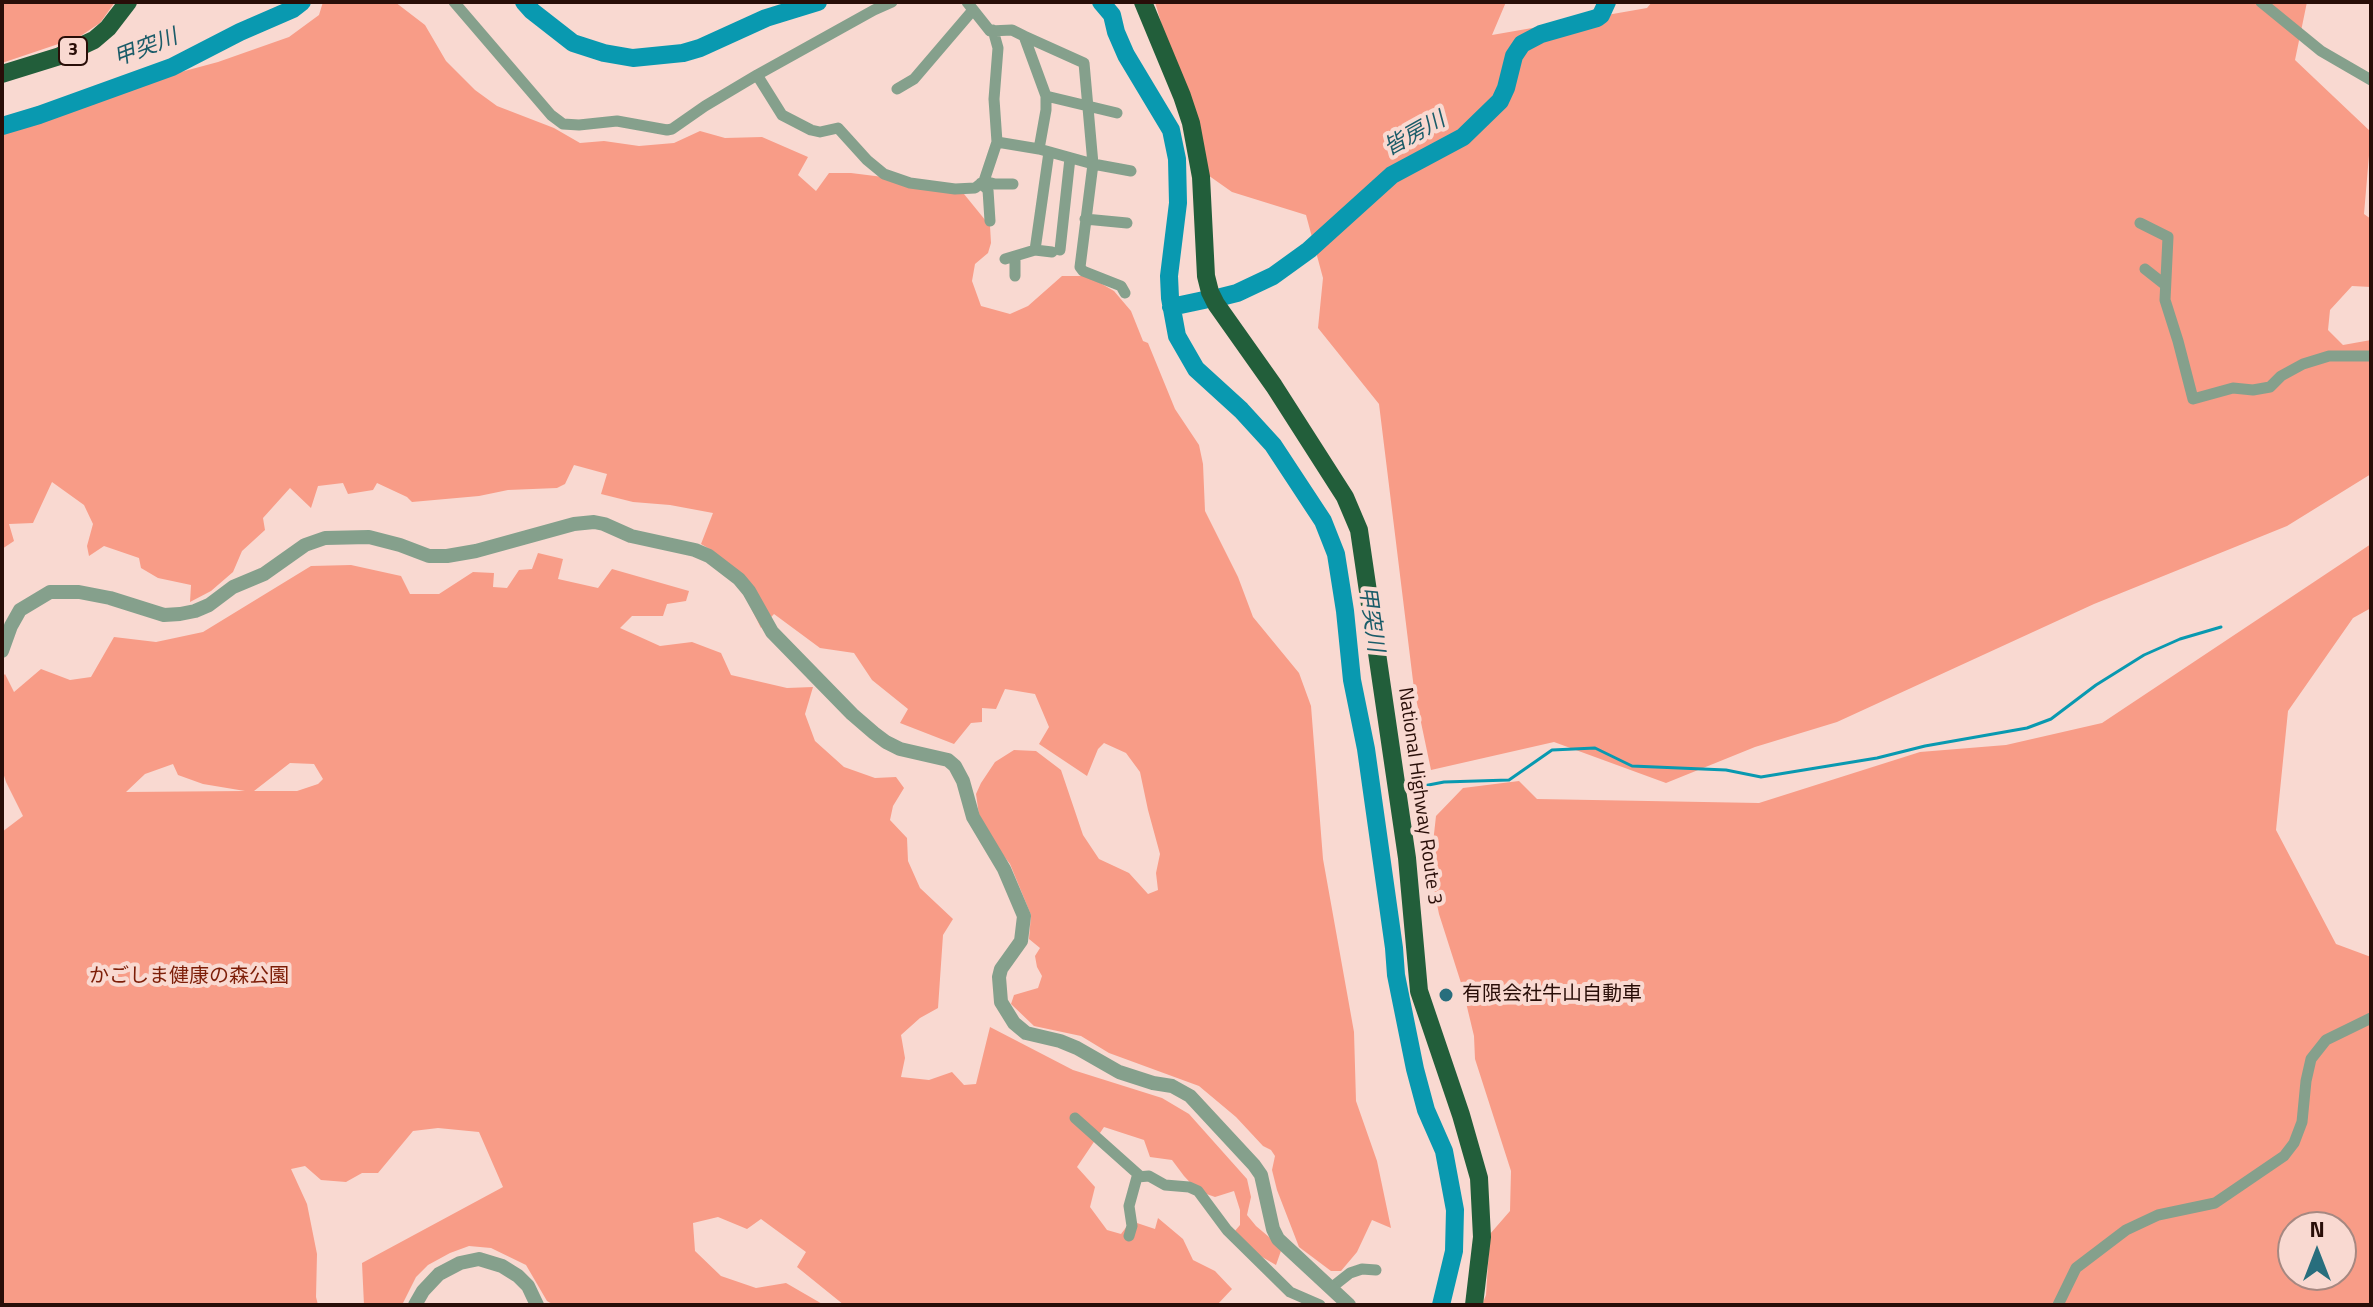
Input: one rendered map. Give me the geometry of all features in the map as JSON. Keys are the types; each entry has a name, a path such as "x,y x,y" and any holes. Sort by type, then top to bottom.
{"highway":[{"name":"3","path":"2,74 60,56 94,40 108,28 128,2"},
{"name":"National Highway Route 3","path":"1143,2 1191,123 1201,177 1206,276 1210,292 1345,497 1359,530 1407,858 1419,991 1479,1178 1482,1237 1474,1305"}],"street":[{"path":"454,2 551,115 563,124 617,121 667,130 757,75 892,2"},
{"path":"2261,2 2321,51 2371,80"},
{"path":"897,89 914,79 970,6 990,31 1012,30 1084,63 1093,164 1080,267 1121,286 1125,293"},
{"path":"757,75 782,115 811,130 820,132 838,128 884,174 910,183 955,189 975,188 982,182 997,142 994,99 998,48 993,30"},
{"path":"1024,36 1046,96 1035,250"},
{"path":"1046,96 1117,113"},
{"path":"997,142 1131,171"},
{"path":"1015,276 1010,257 1035,250 1056,251 1070,158"},
{"path":"982,182 1013,184"},
{"path":"982,182 988,190 990,221"},
{"path":"1085,219 1127,223"},
{"path":"2140,223 2168,237 2165,300 2193,399 2233,388 2253,390 2270,387 2292,370 2329,356 2371,356"},
{"path":"2145,269 2164,284"},
{"path":"2,651 20,610 50,592 79,592 164,615 180,614 209,605 233,587 264,574 305,545 325,538 369,537 429,556 447,556 574,524 594,522 631,536 709,556 739,579 772,632 874,733 900,749 948,760 955,766 963,781 973,817 1004,869 1024,916 1021,941 1001,969 999,977 1001,1002 1014,1023 1026,1033 1060,1041 1119,1072 1172,1086 1190,1096 1261,1175 1278,1239 1346,1304"},
{"path":"2058,1305 2076,1268 2126,1230 2158,1215 2215,1203 2284,1156 2294,1143 2302,1122 2311,1059 2326,1040 2371,1018"},
{"path":"1075,1118 1140,1176"},
{"path":"1129,1236 1132,1226 1130,1198 1137,1177 1149,1176 1165,1185 1189,1187 1198,1191 1227,1230 1290,1292 1320,1305"},
{"path":"415,1305 439,1274 460,1263 479,1259 502,1266 518,1276 528,1286 537,1305"},
{"path":"1331,1288 1350,1273 1362,1269 1376,1270"}],"green space":[{"path":"2,2 115,2 100,23 79,37 2,63"},
{"path":"323,2 395,2 425,25 446,61 475,90 497,106 554,128 580,143 604,141 639,146 674,143 700,131 725,138 762,137 808,157 798,175 816,191 829,173 851,173 964,194 990,226 988,253 975,264 972,281 981,306 1010,314 1028,306 1062,276 1088,276 1114,291 1131,311 1143,341 1148,343 1175,409 1199,445 1205,511 1238,577 1253,617 1299,673 1311,706 1323,859 1354,1032 1356,1101 1377,1161 1391,1228 1372,1220 1357,1252 1341,1271 1331,1271 1299,1247 1277,1190 1272,1170 1275,1156 1199,1086 1109,1053 1081,1036 1034,1026 1011,1004 1014,995 1038,988 1042,976 1035,956 1040,948 1029,939 1031,915 1010,864 993,842 979,815 976,794 981,783 995,762 1014,750 1036,751 1061,770 1083,835 1099,859 1129,873 1148,894 1158,890 1156,873 1160,854 1140,772 1126,753 1104,743 1098,749 1087,776 1039,744 1049,727 1035,694 1005,689 996,709 982,708 982,722 971,723 954,744 900,723 908,709 872,680 854,653 820,648 774,614 761,628 747,600 713,551 701,544 713,513 633,502 601,494 607,474 574,465 565,484 557,488 508,490 412,502 377,483 373,490 348,494 343,483 318,486 311,508 290,488 263,518 265,530 242,551 233,572 211,591 190,602 191,585 158,578 141,568 139,558 104,546 89,556 87,546 93,524 84,505 52,482 33,523 9,524 14,541 2,549 2,134 99,94 218,62 289,37 319,15"},
{"path":"1155,2 1506,2 1492,35 1647,8 1652,2 2307,2 2295,60 2371,132 2364,214 2371,219 2371,287 2352,286 2330,310 2328,330 2343,345 2371,340 2371,474 2287,526 2094,604 1837,722 1755,747 1666,783 1554,742 1431,770 1414,689 1379,404 1318,328 1323,278 1306,215 1232,192 1205,173"},
{"path":"2371,544 2371,608 2353,618 2288,711 2276,830 2336,944 2371,957 2371,1305 1482,1305 1486,1295 1490,1234 1510,1211 1511,1171 1475,1059 1474,1036 1462,986 1439,914 1430,870 1436,816 1463,788 1519,781 1537,799 1759,803 1920,752 2006,745 2102,723"},
{"name":"かごしま健康の森公園","path":"538,553 563,559 558,579 598,588 612,569 689,591 686,601 667,604 663,616 632,616 620,628 660,646 692,642 721,653 731,675 787,688 813,687 805,714 815,741 844,767 875,778 896,777 904,788 893,806 890,820 907,838 908,861 920,888 953,919 943,935 938,1008 920,1018 901,1035 905,1058 901,1077 929,1080 952,1072 964,1085 976,1084 990,1027 1073,1070 1162,1098 1189,1114 1247,1179 1251,1197 1247,1215 1282,1248 1276,1265 1229,1238 1240,1225 1240,1210 1234,1191 1215,1197 1198,1191 1172,1160 1150,1157 1144,1140 1104,1127 1077,1167 1095,1187 1090,1207 1107,1230 1121,1234 1131,1221 1155,1229 1158,1218 1183,1239 1193,1260 1215,1271 1232,1289 1217,1305 844,1305 797,1267 806,1252 761,1219 747,1229 718,1217 693,1223 695,1251 721,1276 756,1288 786,1283 824,1305 554,1305 547,1301 526,1265 491,1248 469,1246 428,1265 416,1277 402,1305 364,1305 362,1263 503,1187 479,1132 438,1128 413,1131 378,1173 362,1173 346,1182 321,1180 305,1166 291,1169 307,1204 317,1254 318,1305 2,1305 2,832 23,816 2,769 2,677 5,674 14,692 41,669 70,680 91,677 114,637 156,642 203,632 311,566 351,565 401,576 410,594 439,594 473,572 494,573 493,587 507,588 519,570 532,569","holes":["290,763 314,764 323,779 318,784 297,791 254,791","173,764 178,775 203,784 245,791 126,792 145,774"]}],"waterway":[{"name":"甲突川","path":"2,126 172,67 302,2"},
{"name":"甲突川","path":"524,2 573,43 633,58 683,53 700,48 766,18 818,2"},
{"name":"甲突川","path":"1101,2 1112,15 1126,55 1171,130 1177,159 1178,203 1169,276 1177,336 1196,369 1241,410 1273,445 1323,521 1336,554 1396,975 1415,1069 1426,1110 1444,1151 1455,1210 1454,1251 1441,1305"},
{"name":"皆房川","path":"1221,297 1273,276 1309,250 1392,175 1463,137 1500,101 1514,56 1522,44 1541,34 1597,18 1607,2"},
{"name":"皆房川","path":"1171,307 1204,300"},
{"path":"1413,788 1444,782 1509,780 1552,750 1595,748 1632,766 1726,770 1761,777 1877,758 2027,728 2051,719 2096,685 2144,655 2180,639 2221,627"}],"place":[{"name":"有限会社牛山自動車","path":"1446,995"}]}
